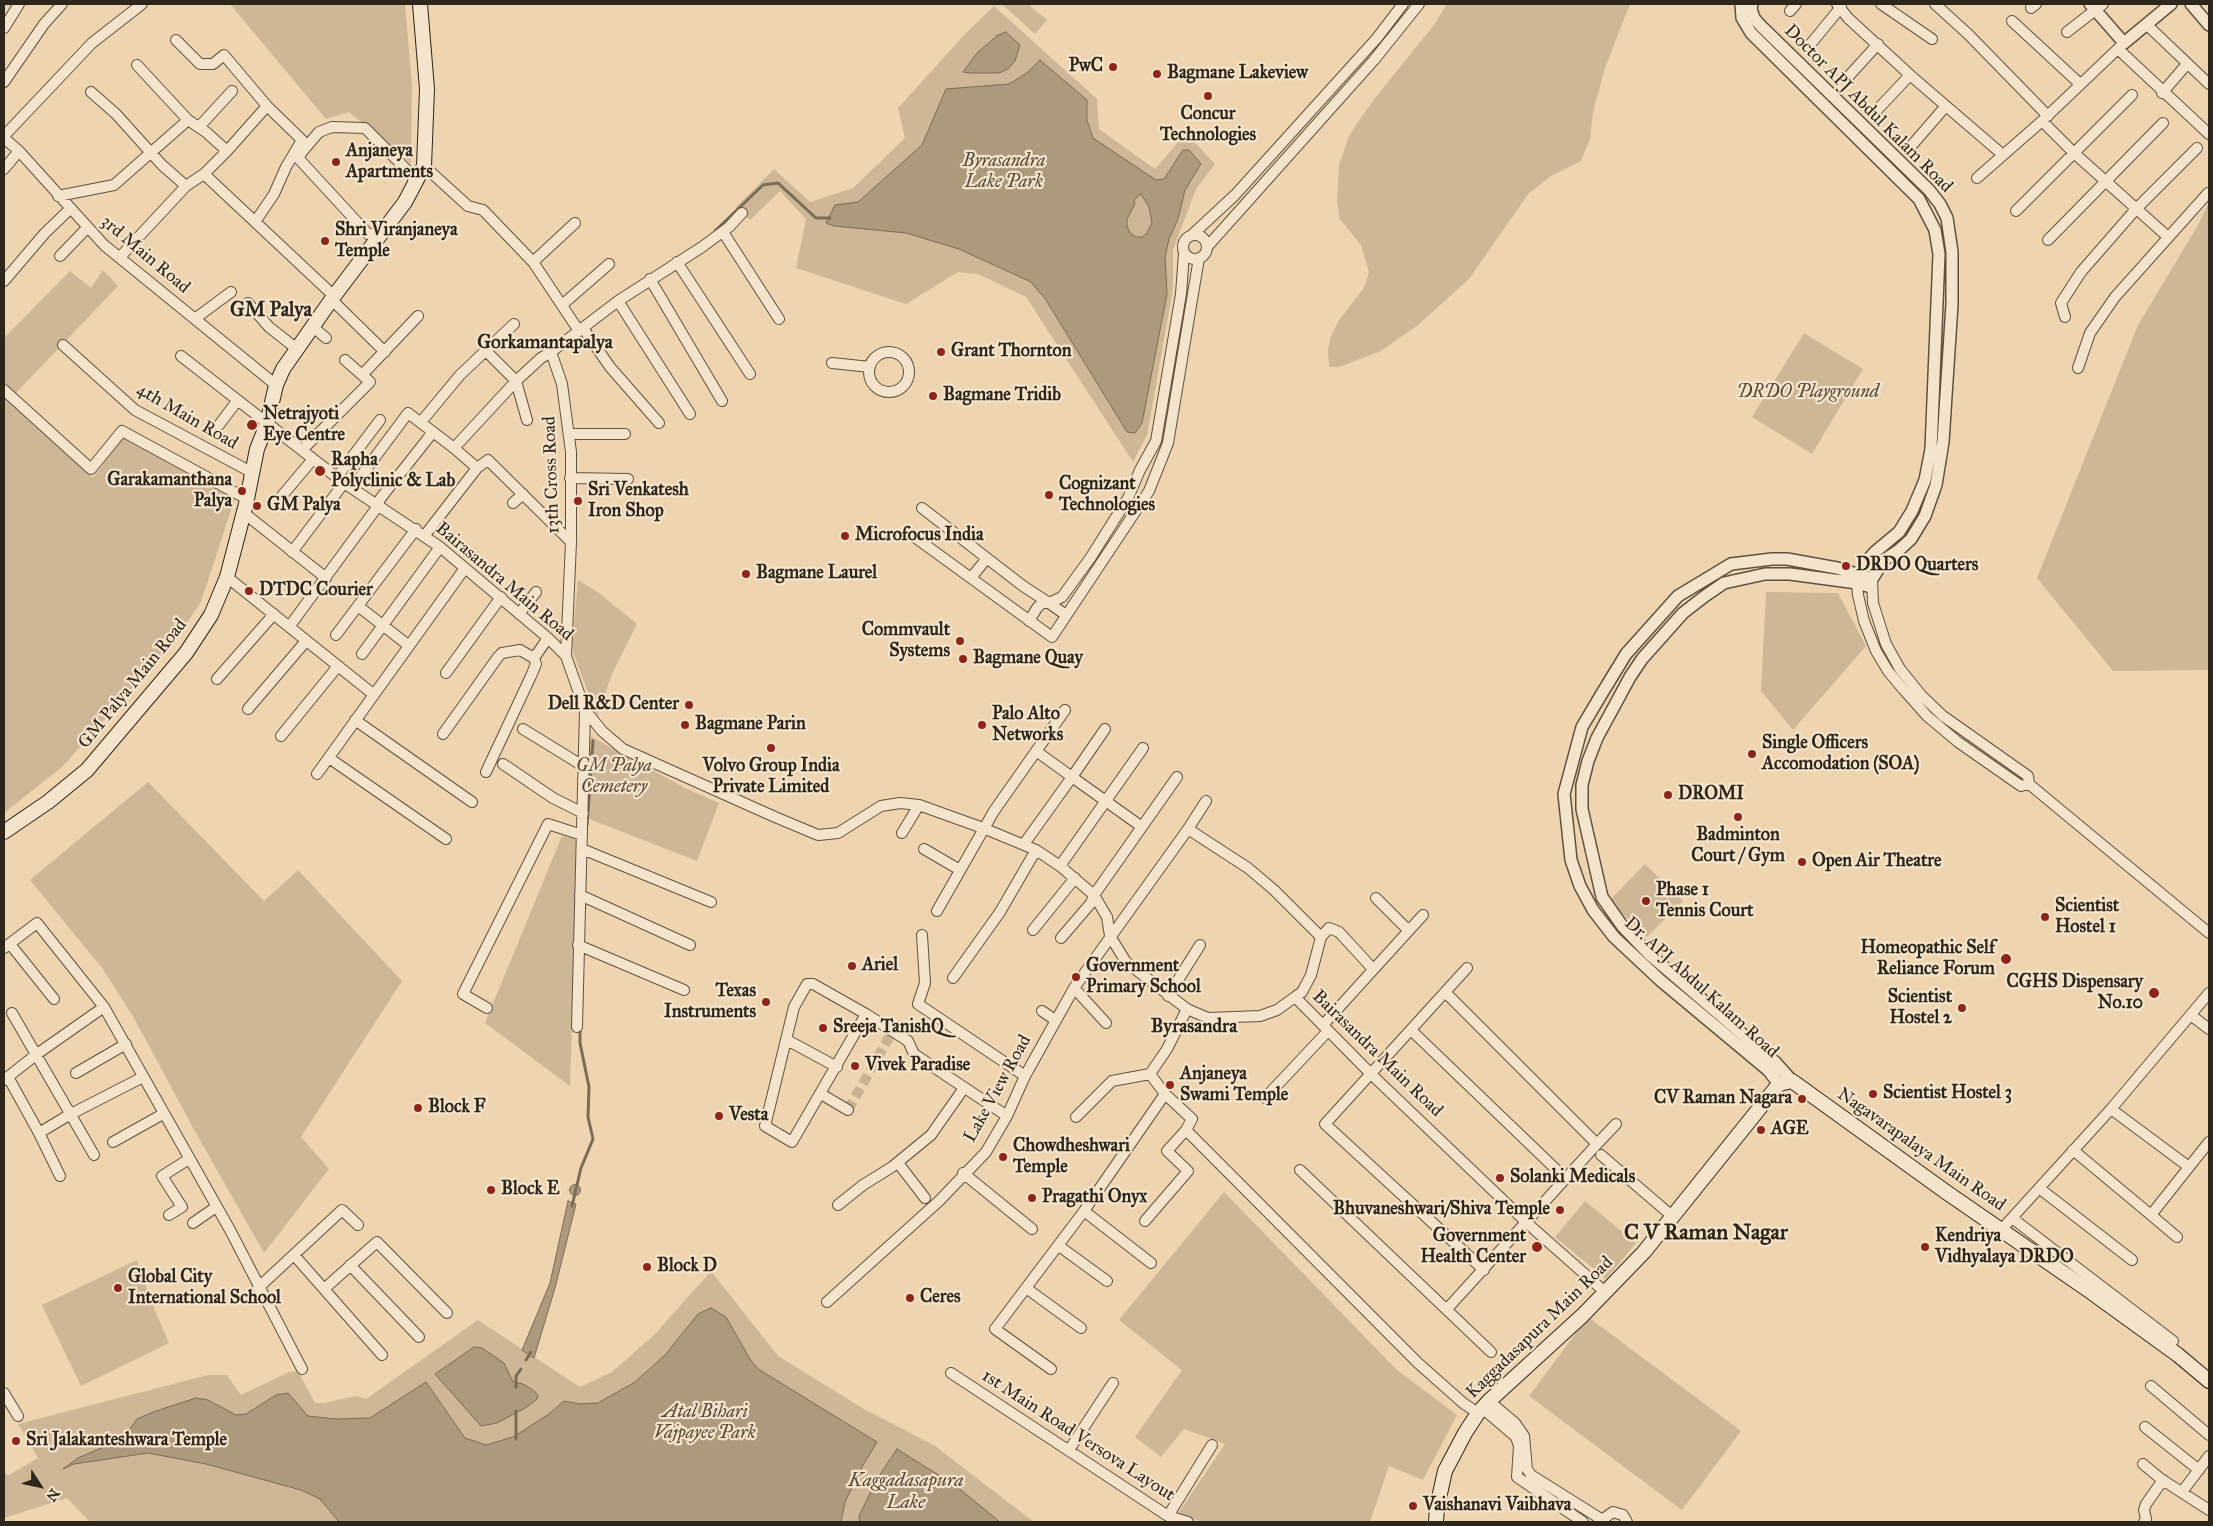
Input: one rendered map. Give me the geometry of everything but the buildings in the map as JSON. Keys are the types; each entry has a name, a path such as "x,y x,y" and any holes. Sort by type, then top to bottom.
{"main road":[{"name":"GM Palya Main Road","path":"4,832 48,802 87,770 186,653 211,615 227,577 246,505 257,449 267,424 276,386 297,349 405,202 424,166 427,89 420,4"},
{"path":"4,823 63,782 117,722 176,651 203,613 242,510 246,505"},
{"name":"Kaggadasapura Main Road","path":"1438,1522 1437,1507 1445,1471 1465,1433 1483,1407 1583,1315 1644,1252 1672,1216 1785,1083"},
{"name":"Nagavarapalaya Main Road","path":"1785,1083 2001,1230 2169,1348 2209,1381"}],"street":[{"path":"4,82 44,24 62,4"},
{"path":"4,137 92,43 142,4"},
{"path":"1029,621 1042,603 1049,603 1062,597 1128,498 1140,470 1156,441 1181,294 1184,241 1254,174 1376,38 1403,4"},
{"path":"1184,253 1189,258 1199,258 1205,254 1207,247 1374,60 1419,4"},
{"path":"1741,4 1742,18 1751,33 1919,199 1936,230 1938,254 1931,449 1925,480 1912,511 1899,532 1875,552 1866,563 1859,579 1858,595 1864,621 1876,651 1888,671 1927,716 1958,742 2021,786 2029,784"},
{"name":"Doctor APJ Abdul Kalam Road","path":"1752,4 1751,9 1754,18 1760,26 1929,190 1940,204 1947,218 1952,252 1952,304 1943,442 1936,485 1925,516 1910,539 1884,560 1871,583"},
{"path":"1881,4 1932,38"},
{"path":"1935,4 1968,34 2074,153 2168,237"},
{"path":"1977,178 2045,119 2121,46 2171,4"},
{"path":"2191,4 2209,24"},
{"path":"4,28 16,5"},
{"path":"1809,46 1839,5 1848,18 1910,75 2003,155"},
{"path":"2067,32 2096,6 2121,46 2162,93 2209,134"},
{"path":"2012,21 2080,84"},
{"path":"2148,25 2209,84"},
{"path":"176,40 200,64 213,64 224,55 267,106 302,140 286,167 274,194 255,222"},
{"path":"1848,77 1878,44"},
{"path":"2162,93 2187,64"},
{"path":"137,65 188,120 199,127 226,151"},
{"path":"1878,109 1910,75"},
{"path":"199,127 232,91"},
{"path":"91,92 116,114 150,152 186,186"},
{"path":"2016,211 2132,96"},
{"path":"120,257 186,186 204,174 267,106"},
{"path":"1913,144 1945,107"},
{"path":"58,196 114,185 188,120"},
{"path":"2048,240 2163,122"},
{"path":"380,234 368,234 299,158 301,154 319,132 332,127 365,128 409,172 415,182"},
{"name":"3rd Main Road","path":"4,137 19,151 104,246 196,318 276,386"},
{"path":"2066,317 2061,303 2082,272 2136,210 2196,148"},
{"path":"4,169 19,151"},
{"path":"424,166 468,206 483,210 533,262 562,305 610,367 659,423"},
{"path":"204,174 333,298 385,352"},
{"path":"2078,368 2090,334 2115,297 2208,193"},
{"path":"4,281 45,233 70,209"},
{"path":"454,448 516,381 541,358 618,301 723,232 742,213"},
{"path":"533,262 575,223"},
{"path":"60,256 88,228"},
{"path":"723,232 779,319"},
{"path":"1193,234 1202,236 1207,247"},
{"path":"909,533 1052,637 1149,491 1168,443 1199,258"},
{"path":"677,262 750,374"},
{"path":"562,305 610,264"},
{"path":"650,279 722,401"},
{"path":"196,318 231,292"},
{"path":"618,301 690,414"},
{"path":"248,303 269,327 297,349"},
{"path":"362,375 418,316"},
{"path":"421,422 460,375 514,324"},
{"path":"314,325 327,336"},
{"name":"4th Main Road","path":"63,345 135,410 253,473"},
{"path":"486,350 516,381 527,420"},
{"name":"13th Cross Road","path":"551,352 562,384 569,434 571,542 566,656"},
{"path":"897,353 908,364 908,379 897,390 882,391 871,381 870,367 873,360 881,354 897,353"},
{"name":"Bairasandra Main Road","path":"181,356 344,483 440,546 548,638 566,656 584,710 602,731 623,749 818,835 838,833 866,814 882,806 900,803 919,805 983,828 1036,850 1076,878 1094,895 1107,917 1110,936 1126,962 1187,1009 1208,1018 1260,1016 1277,1010 1296,997 1371,1074 1527,1223 1605,1292"},
{"path":"302,450 370,382 345,360"},
{"path":"832,363 870,367"},
{"path":"4,390 91,469 122,432 246,505 292,552 326,578"},
{"path":"219,425 237,400"},
{"path":"292,552 344,483 408,413 477,468"},
{"path":"344,483 380,420"},
{"path":"289,627 378,506 380,499 433,432"},
{"path":"569,434 625,434"},
{"path":"281,497 313,458"},
{"path":"425,535 477,468 488,460 571,542"},
{"path":"570,478 628,479"},
{"path":"513,503 523,494"},
{"path":"922,508 1066,615"},
{"path":"336,635 416,529"},
{"path":"362,654 440,546"},
{"path":"971,578 987,558"},
{"name":"Dr. APJ Abdul Kalam Road","path":"1785,1083 1660,980 1614,936 1592,910 1580,886 1571,860 1564,794 1582,727 1626,654 1678,596 1731,564 1787,559 1837,568 1871,583"},
{"path":"317,774 465,568"},
{"path":"1785,1083 1775,1062 1668,970 1622,927 1602,898 1582,809 1582,785 1588,761 1597,738 1642,659 1683,614 1724,584 1765,574 1859,579"},
{"path":"227,577 373,694"},
{"path":"1871,583 1873,603 1886,644 1900,669 1921,695 1943,716 2028,776 2029,784 2209,933"},
{"path":"519,614 536,592"},
{"path":"446,674 501,597"},
{"path":"358,606 408,645"},
{"path":"217,678 274,614"},
{"path":"534,658 548,638"},
{"path":"248,709 306,641"},
{"path":"443,734 502,653 520,650 534,658 536,664 531,676 486,772"},
{"path":"281,736 338,666"},
{"path":"577,1027 580,966 578,945 583,813 584,710"},
{"path":"937,911 983,828 1065,710"},
{"path":"355,720 472,802"},
{"path":"1024,844 1105,729"},
{"path":"523,730 584,766"},
{"path":"1060,866 1143,748"},
{"path":"1036,752 1142,827"},
{"path":"1988,763 1995,753"},
{"path":"328,758 446,839"},
{"path":"503,764 553,798 583,813"},
{"path":"1061,938 1090,903 1177,777"},
{"name":"Lake View Road","path":"827,1302 939,1201 963,1173 986,1152 1007,1116 1025,1076 1055,1020 1074,988 1206,801"},
{"path":"902,832 919,805"},
{"path":"487,1008 463,994 548,824 582,835"},
{"path":"1188,829 1248,868 1274,890 1321,937"},
{"path":"582,849 711,902"},
{"path":"924,849 960,870"},
{"path":"953,978 1000,912 1036,850"},
{"path":"1033,930 1076,878"},
{"path":"580,895 690,945"},
{"path":"1376,898 1408,930"},
{"path":"1265,1098 1326,1028 1373,969 1423,915"},
{"path":"54,999 7,946 37,923 104,1007 216,1207 302,1368"},
{"path":"1296,997 1302,992 1311,975 1321,937 1329,928 1339,932 1373,969"},
{"path":"922,935 925,983 918,1004 1025,1076"},
{"path":"578,945 684,990"},
{"path":"1168,996 1200,945"},
{"path":"1467,968 1325,1124 1484,1270"},
{"path":"1660,980 1668,970"},
{"path":"875,1024 837,1067 792,1142 765,1126 794,1007 807,984 814,984 875,1024 908,1040 914,1054 1007,1116"},
{"path":"1074,988 1106,1023"},
{"path":"1445,992 1597,1144"},
{"path":"2001,1230 2111,1109 2209,994"},
{"path":"60,1176 39,1133 6,1079 37,1054 104,1007"},
{"path":"1076,1117 1112,1081 1150,1074 1167,1049 1187,1009"},
{"path":"1042,1010 1055,1020"},
{"path":"12,1013 37,1054 69,1115 94,1155"},
{"path":"2192,1016 2209,1029"},
{"path":"1410,1030 1566,1179"},
{"path":"787,1040 837,1067"},
{"path":"76,1073 126,1044"},
{"path":"1145,1221 1188,1172 1167,1151 1186,1130 1192,1119 1165,1094 1150,1074"},
{"path":"39,1133 143,1076"},
{"path":"838,1205 863,1185 898,1163 931,1136 964,1088"},
{"path":"821,1094 848,1110"},
{"path":"1051,1369 995,1329 1059,1246 1165,1094"},
{"path":"2111,1109 2189,1167"},
{"path":"113,1142 163,1114"},
{"path":"1447,1309 1616,1124"},
{"path":"1186,1130 1418,1363 1463,1403 1483,1407 1514,1424 1524,1436 1527,1469 1531,1475 1600,1521 1613,1512 1622,1515 1627,1522"},
{"path":"2151,1215 2209,1142"},
{"path":"2073,1150 2177,1237"},
{"path":"1601,1155 1672,1216"},
{"path":"169,1215 182,1207 162,1176 189,1159"},
{"path":"898,1163 925,1198"},
{"path":"1300,1170 1491,1352"},
{"path":"963,1173 1032,1229"},
{"path":"2039,1188 2132,1260"},
{"path":"193,1223 216,1207"},
{"path":"258,1288 342,1210 358,1225"},
{"path":"1084,1211 1151,1263"},
{"path":"2012,1218 2173,1341"},
{"path":"324,1289 377,1242 447,1314"},
{"path":"1059,1246 1107,1281"},
{"path":"294,1255 382,1355"},
{"path":"350,1265 419,1337"},
{"path":"1026,1288 1082,1328"},
{"name":"1st Main Road Versova Layout","path":"951,1373 1168,1516 1188,1522"},
{"path":"1069,1450 1113,1383"},
{"path":"2151,1386 2209,1434"},
{"path":"4,1393 18,1416"},
{"path":"1483,1407 1516,1437 1519,1446 1517,1477 1583,1522"},
{"path":"2145,1427 2199,1470"},
{"path":"1168,1516 1212,1445"},
{"path":"2182,1492 2209,1456"},
{"path":"2143,1464 2163,1480 2209,1510"},
{"path":"2144,1522 2146,1519 2144,1510 2146,1504 2163,1480"}],"green space":[{"path":"230,4 405,4 412,85 411,163 349,112 326,119"},
{"path":"1004,4 1028,4 1047,20 1035,34"},
{"path":"1447,4 1630,4 1605,68 1593,112 1590,139 1581,161 1551,176 1529,193 1469,279 1418,325 1381,351 1339,367 1329,367 1328,348 1331,336 1339,320 1364,288 1369,272 1361,245 1340,219 1337,202 1339,165 1349,136 1356,125 1375,98 1434,25"},
{"name":"Byrasandra Lake Park","path":"994,6 1097,99 1099,129 1155,169 1186,133 1215,164 1196,189 1173,250 1173,289 1147,435 1133,462 1026,297 978,274 958,272 906,304 796,268 806,219 780,191 750,220 736,207 774,169 810,202 853,188 905,138 898,108 967,32"},
{"path":"2209,202 2209,670 2113,671 2037,578 2138,325 2198,225"},
{"path":"103,270 118,286 15,394 4,384 4,338 70,271 91,288"},
{"name":"DRDO Playground","path":"1804,333 1863,369 1812,454 1752,417"},
{"path":"4,397 93,478 123,438 235,498 201,602 173,644 62,767 4,813"},
{"path":"578,580 599,593 637,624 612,674 597,716 574,655 572,643"},
{"path":"1766,592 1838,593 1866,646 1793,730 1761,691"},
{"name":"GM Palya Cemetery","path":"588,735 687,789 719,803 697,861 587,818 590,796"},
{"path":"148,782 264,901 298,870 402,981 301,1137 329,1169 264,1253 192,1126 134,1018 102,968 30,880"},
{"path":"562,836 578,840 570,1086 485,1023"},
{"name":"Phase 1 Tennis Court","path":"1645,864 1683,901 1647,937 1609,901"},
{"path":"1224,1192 1397,1370 1457,1415 1423,1480 1389,1466 1370,1522 1205,1522 1177,1515 1225,1444 1184,1429 1161,1457 1135,1437 1182,1370 1119,1320"},
{"path":"1585,1201 1636,1243 1606,1279 1555,1237"},
{"path":"137,1260 151,1301 169,1343 81,1386 42,1305"},
{"name":"Atal Bihari Vajpayee Park","path":"711,1271 778,1356 864,1409 935,1446 1034,1522 90,1522 67,1498 4,1518 4,1473 9,1475 38,1458 18,1424 208,1375 227,1375 241,1395 289,1372 298,1371 315,1403 324,1403 356,1396 366,1399 478,1320 580,1387 612,1372 655,1334"},
{"path":"1588,1317 1741,1431 1682,1510 1529,1396"}],"water":[{"path":"1006,32 1020,45 1015,61 1008,69 999,73 963,72 977,53 998,35"},
{"name":"Byrasandra Lake Park","path":"1040,60 1087,100 1087,120 1093,138 1156,180 1164,179 1183,150 1189,150 1201,164 1185,190 1178,219 1169,239 1165,257 1167,294 1142,423 1135,433 1127,432 1046,300 1031,282 959,249 906,233 834,226 826,223 835,205 858,202 922,145 946,89 1009,84 1028,72","holes":["1141,194 1149,207 1152,223 1147,233 1142,237 1136,237 1130,233 1127,226 1127,219 1135,204 1134,200"]},
{"path":"575,1184 581,1190 575,1196 569,1190"},
{"path":"568,1201 576,1204 555,1288 534,1358 522,1350 550,1283"},
{"name":"Kaggadasapura Lake","path":"711,1308 726,1317 750,1359 758,1369 877,1442 845,1502 841,1522 339,1522 320,1499 301,1490 206,1464 148,1453 74,1464 63,1469 78,1458 108,1445 127,1433 137,1419 196,1398 208,1400 236,1415 246,1414 276,1395 288,1393 308,1416 336,1419 370,1418 426,1382 465,1438 486,1445 513,1437 549,1414 564,1401 580,1404 598,1403 635,1382 665,1355 698,1314"},
{"path":"474,1347 482,1348 504,1363 513,1382 523,1384 533,1390 538,1395 537,1399 527,1407 497,1423 481,1426 435,1374"},
{"name":"Kaggadasapura Lake","path":"897,1449 956,1486 1000,1522 860,1522 859,1516 877,1479"}],"waterway":[{"path":"715,231 763,185 778,183 816,218 830,218"},
{"path":"587,825 593,741"},
{"path":"572,1206 581,1168 593,1139 588,1117 589,1087 580,1043 580,1027"},
{"path":"526,1360 531,1352"},
{"path":"516,1387 516,1376 521,1369"},
{"path":"516,1411 516,1439"}],"tunnel":[{"path":"848,1110 892,1032"}],"place":[{"name":"PwC","path":"1113,67"},
{"name":"Bagmane Lakeview","path":"1157,74"},
{"name":"Concur Technologies","path":"1208,96"},
{"name":"Anjaneya Apartments","path":"336,162"},
{"name":"Shri Viranjaneya Temple","path":"325,241"},
{"name":"Grant Thornton","path":"941,352"},
{"name":"Bagmane Tridib","path":"933,396"},
{"name":"Netrajyoti Eye Centre","path":"252,425"},
{"name":"Rapha Polyclinic & Lab","path":"320,471"},
{"name":"Garakamanthana Palya","path":"242,491"},
{"name":"Cognizant Technologies","path":"1049,495"},
{"name":"Sri Venkatesh Iron Shop","path":"578,501"},
{"name":"GM Palya","path":"257,506"},
{"name":"Microfocus India","path":"845,536"},
{"name":"DRDO Quarters","path":"1846,566"},
{"name":"Bagmane Laurel","path":"746,574"},
{"name":"DTDC Courier","path":"249,591"},
{"name":"Commvault Systems","path":"960,641"},
{"name":"Bagmane Quay","path":"963,659"},
{"name":"Dell R&D Center","path":"689,705"},
{"name":"Bagmane Parin","path":"685,725"},
{"name":"Palo Alto Networks","path":"982,725"},
{"name":"Volvo Group India Private Limited","path":"771,748"},
{"name":"Single Officers Accomodation (SOA)","path":"1752,754"},
{"name":"DROMI","path":"1668,795"},
{"name":"Badminton Court / Gym","path":"1738,817"},
{"name":"Open Air Theatre","path":"1802,862"},
{"name":"Phase 1 Tennis Court","path":"1646,901"},
{"name":"Scientist Hostel 1","path":"2045,917"},
{"name":"Homeopathic Self Reliance Forum","path":"2006,959"},
{"name":"Ariel","path":"852,966"},
{"name":"Government Primary School","path":"1076,977"},
{"name":"CGHS Dispensary No.10","path":"2154,993"},
{"name":"Texas Instruments","path":"766,1002"},
{"name":"Scientist Hostel 2","path":"1962,1008"},
{"name":"Sreeja TanishQ","path":"823,1028"},
{"name":"Vivek Paradise","path":"855,1066"},
{"name":"Anjaneya Swami Temple","path":"1170,1085"},
{"name":"Scientist Hostel 3","path":"1873,1094"},
{"name":"CV Raman Nagara","path":"1802,1099"},
{"name":"Block F","path":"418,1108"},
{"name":"Vesta","path":"719,1116"},
{"name":"AGE","path":"1761,1130"},
{"name":"Chowdheshwari Temple","path":"1003,1157"},
{"name":"Solanki Medicals","path":"1500,1178"},
{"name":"Block E","path":"491,1190"},
{"name":"Pragathi Onyx","path":"1032,1198"},
{"name":"Bhuvaneshwari/Shiva Temple","path":"1560,1210"},
{"name":"Government Health Center","path":"1537,1247"},
{"name":"Kendriya Vidhyalaya DRDO","path":"1925,1247"},
{"name":"Block D","path":"647,1267"},
{"name":"Global City International School","path":"118,1288"},
{"name":"Ceres","path":"910,1298"},
{"name":"Sri Jalakanteshwara Temple","path":"16,1441"},
{"name":"Vaishanavi Vaibhava","path":"1413,1506"}],"district":[{"name":"GM Palya","path":"271,311"},
{"name":"Gorkamantapalya","path":"545,343"},
{"name":"Byrasandra","path":"1194,1027"},
{"name":"C V Raman Nagar","path":"1706,1234"}]}
